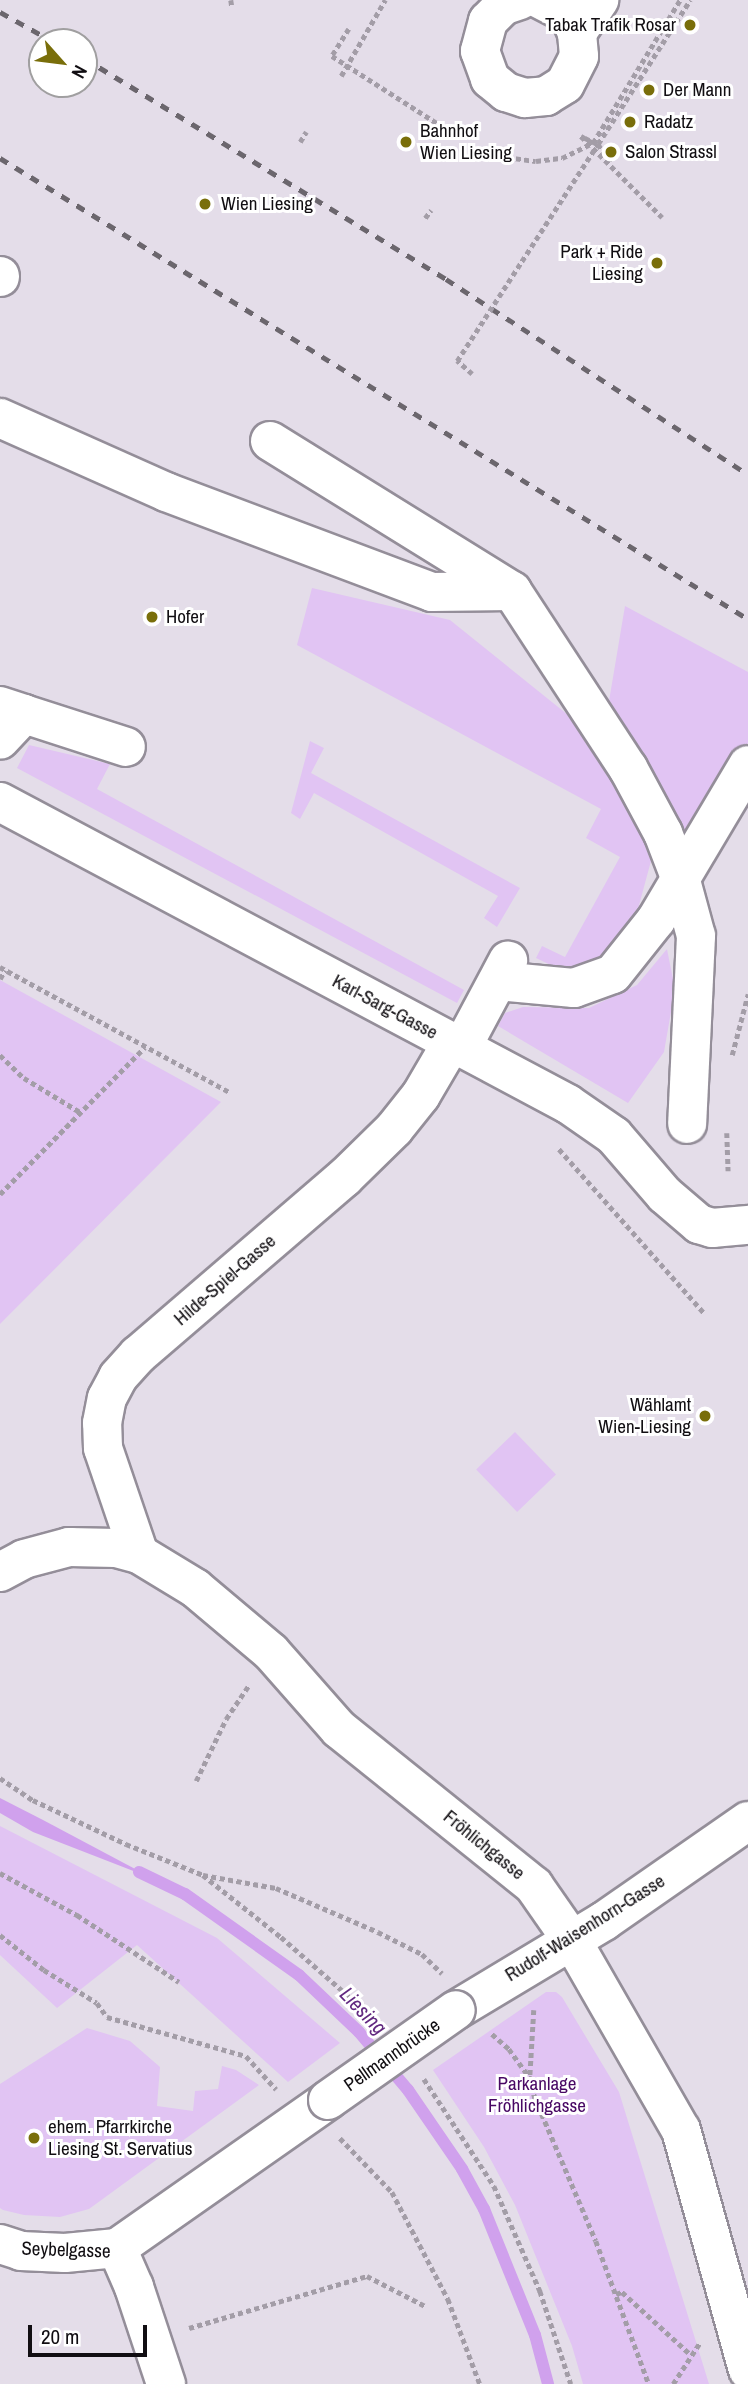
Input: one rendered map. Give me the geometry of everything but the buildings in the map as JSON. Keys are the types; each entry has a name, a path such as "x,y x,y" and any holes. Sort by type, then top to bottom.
{"street":[{"path":"578,33 563,11 505,7 480,51 490,79 506,92 525,99 546,96 565,84 577,66 578,33 599,0"},
{"path":"0,418 166,492 432,592 512,592"},
{"path":"270,441 512,592 628,768 663,833 680,877 696,936 687,1124"},
{"path":"8,720 126,747"},
{"path":"680,877 748,765"},
{"name":"Karl-Sarg-Gasse","path":"0,802 592,1119 614,1136 686,1217 712,1228 748,1225"},
{"name":"Hilde-Spiel-Gasse","path":"139,1554 103,1448 102,1423 107,1398 118,1377 138,1355 344,1178 394,1129 457,1045 503,971 574,988 613,974 656,920 680,877"},
{"name":"Fröhlichgasse","path":"0,1572 24,1559 69,1547 116,1548 139,1554 195,1588 271,1652 339,1729 534,1886 571,1939 681,2130 748,2370"},
{"name":"Rudolf-Waisenhorn-Gasse","path":"460,2006 604,1921 748,1821"},
{"name":"Pellmannbrücke","path":"321,2105 460,2006"},
{"path":"117,2248 321,2105"},
{"name":"Seybelgasse","path":"0,2244 21,2251 65,2253 117,2248 166,2384"}],"path":[{"path":"231,0 232,7"},
{"path":"341,76 385,0"},
{"path":"499,156 536,161 562,158 595,144 680,0"},
{"path":"472,374 457,361 690,0"},
{"path":"349,29 332,56 440,125"},
{"path":"300,142 306,132"},
{"path":"621,177 595,144 582,136 621,177 662,217"},
{"path":"425,218 430,209"},
{"path":"0,979 3,969 229,1092"},
{"path":"0,1194 145,1047"},
{"path":"0,1055 24,1078 80,1112"},
{"path":"549,1138 705,1314"},
{"path":"196,1781 226,1719 271,1652"},
{"path":"0,1778 33,1800 114,1839 203,1875 276,1888 422,1954 438,1966 460,2006 509,2049 530,2078"},
{"path":"0,1873 77,1915 179,1982"},
{"path":"203,1875 368,2011 384,2031"},
{"path":"0,1935 44,1970 97,2003 107,2017 246,2056 281,2095 321,2105 392,2192 448,2299 480,2384"},
{"path":"534,1999 530,2078 535,2098 616,2294 649,2384"},
{"path":"417,2070 494,2186 540,2291 570,2384"},
{"path":"151,2339 367,2276 425,2306"},
{"path":"616,2294 622,2292 690,2354"}],"green space":[{"path":"312,588 450,620 578,723 624,791 651,861 635,920 603,961 561,970 536,958 542,946 565,957 620,857 586,838 601,809 297,645"},
{"path":"625,606 748,672 748,743 685,839 607,713"},
{"path":"310,741 324,748 311,773 520,888 497,927 484,918 498,896 314,793 300,819 291,813"},
{"path":"29,745 110,764 97,789 464,990 457,1003 17,768"},
{"path":"667,949 675,989 664,1052 628,1103 498,1026 505,1013 523,1007 589,1008 637,985"},
{"path":"0,980 221,1102 0,1324"},
{"path":"515,1432 556,1474 517,1512 476,1470"},
{"path":"0,1826 217,1938 340,2043 288,2082 137,1945 57,2008 0,1955"},
{"name":"Parkanlage Fröhlichgasse","path":"546,1992 556,1992 562,1997 619,2092 709,2384 583,2384 572,2346 515,2205 484,2147 433,2070"},
{"path":"87,2028 130,2041 160,2067 157,2106 193,2111 195,2091 218,2089 222,2066 236,2070 259,2085 89,2209 60,2217 24,2215 3,2210 0,2208 0,2084"}],"shaded area":[{"path":"0,1798 154,1879 33,1832 0,1813"}],"waterway":[{"name":"Liesing","path":"139,1872 185,1894 299,1975 359,2032 408,2090 462,2169 484,2209 535,2335 548,2384"}],"railway":[{"path":"0,12 29,28"},
{"path":"98,67 446,279 748,474"},
{"path":"0,158 748,619"}],"place":[{"name":"Tabak Trafik Rosar","path":"690,25"},
{"name":"Der Mann","path":"649,90"},
{"name":"Radatz","path":"630,122"},
{"name":"Bahnhof Wien Liesing","path":"406,142"},
{"name":"Salon Strassl","path":"611,152"},
{"name":"Wien Liesing","path":"205,204"},
{"name":"Park + Ride Liesing","path":"657,263"},
{"name":"Hofer","path":"152,617"},
{"name":"Wählamt Wien-Liesing","path":"705,1416"},
{"name":"ehem. Pfarrkirche Liesing St. Servatius","path":"34,2138"}]}
